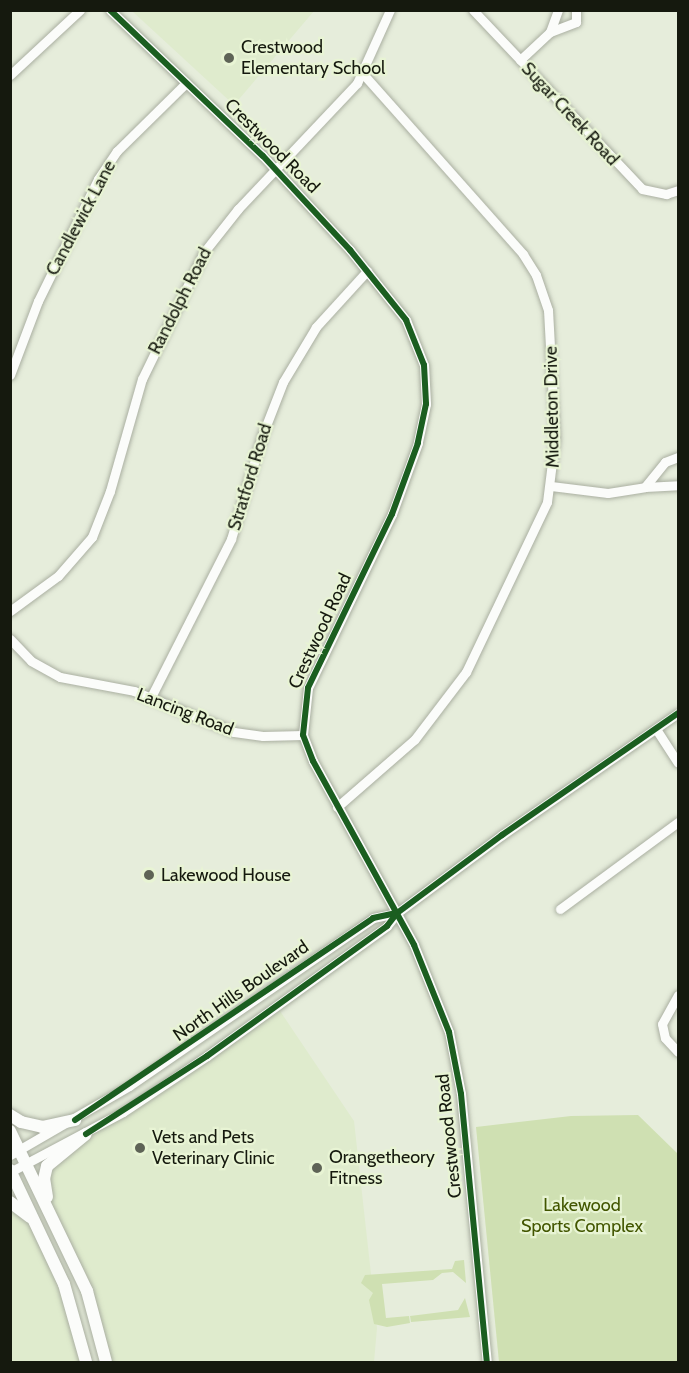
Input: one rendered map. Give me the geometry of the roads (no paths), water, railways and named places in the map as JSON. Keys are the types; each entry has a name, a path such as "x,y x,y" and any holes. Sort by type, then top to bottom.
{"main road":[{"path":"10,1115 21,1122 42,1127 75,1120"},
{"path":"10,1131 15,1152 27,1164 87,1290 106,1362"},
{"path":"51,1216 44,1179 46,1169 86,1134"},
{"path":"11,1171 64,1284 86,1362"},
{"path":"10,1202 24,1209 38,1227"}],"street":[{"path":"10,75 80,10"},
{"name":"Crestwood Road","path":"110,10 276,170 367,271 415,338 424,365 426,404 418,443 392,514 308,688 303,735 338,807 432,981 456,1062 487,1362"},
{"name":"Randolph Road","path":"10,611 58,576 92,537 110,491 142,379 210,243 363,74 390,10"},
{"name":"Sugar Creek Road","path":"473,10 642,189 666,194 678,190"},
{"path":"550,32 558,10"},
{"path":"520,60 550,32 576,22 576,10"},
{"name":"Middleton Drive","path":"338,807 415,739 452,694 537,527 552,486 555,439 550,328 545,297 536,275 523,254 363,74"},
{"name":"Candlewick Lane","path":"10,375 38,301 98,178 117,151 186,83"},
{"name":"Stratford Road","path":"151,697 231,539 283,382 316,327 367,271"},
{"path":"645,487 665,462 678,458"},
{"path":"552,486 608,493 678,485"},
{"name":"Lancing Road","path":"10,639 31,661 51,674 151,697 234,732 303,735"},
{"name":"North Hills Boulevard","path":"11,1171 86,1134 207,1056 387,926 397,913 678,714"},
{"path":"656,729 678,763"},
{"path":"560,909 678,822"},
{"name":"North Hills Boulevard","path":"15,1152 75,1120 373,918 397,913"},
{"path":"678,995 662,1024 665,1038 678,1052"}],"place":[{"name":"Crestwood Elementary School","path":"229,58"},
{"name":"Lakewood House","path":"149,875"},
{"name":"Vets and Pets Veterinary Clinic","path":"140,1148"},
{"name":"Orangetheory Fitness","path":"317,1168"}],"park label":[{"name":"Lakewood Sports Complex","path":"582,1216"}]}
